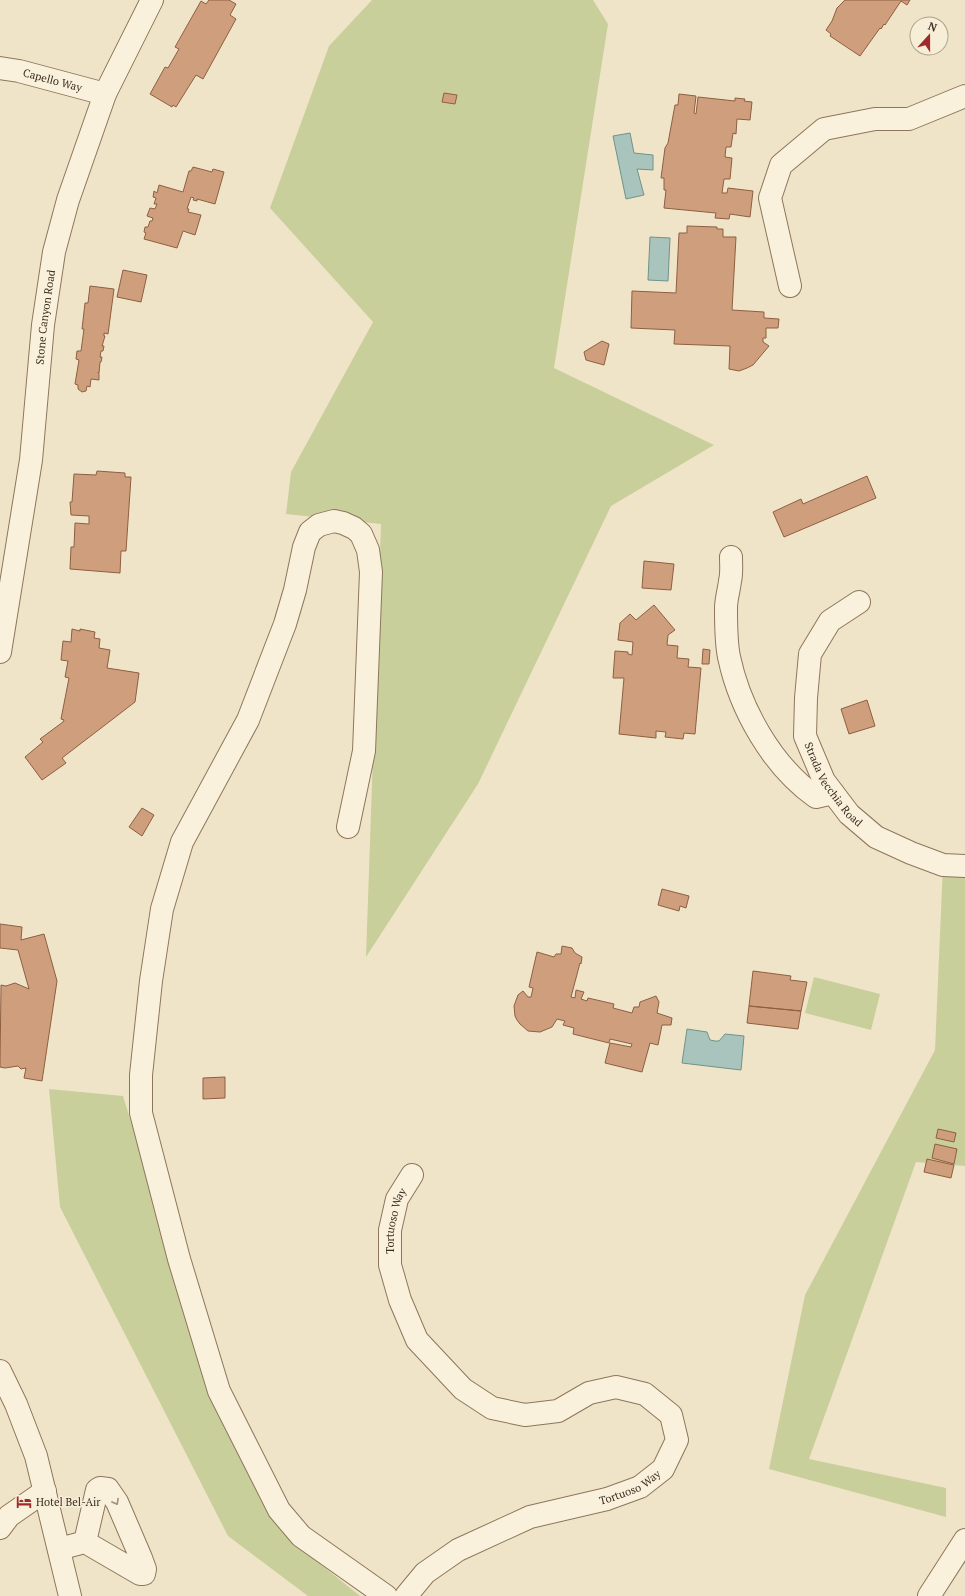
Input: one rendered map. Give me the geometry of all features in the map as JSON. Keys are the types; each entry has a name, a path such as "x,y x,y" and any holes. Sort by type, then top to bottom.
{"street":[{"name":"Stone Canyon Road","path":"0,652 31,460 43,325 54,252 68,200 105,94 152,0"},
{"name":"Capello Way","path":"0,68 19,71 105,94"},
{"path":"790,286 770,198 780,165 824,129 875,120 909,119 965,96"},
{"path":"348,827 364,751 371,572 368,550 360,534 354,528 334,521 319,525 310,532 304,547 295,590 285,624 248,720 182,842 162,909 151,982 141,1075 141,1113 179,1259 219,1391 279,1510 301,1536 386,1596"},
{"path":"731,557 731,579 726,607 729,655 737,685 756,728 787,772 804,789 816,797 833,792"},
{"name":"Strada Vecchia Road","path":"859,602 830,621 810,654 806,698 805,736 824,781 849,814 876,837 911,853 943,865 965,866"},
{"name":"Tortuoso Way","path":"406,1596 425,1573 465,1547 530,1517 607,1499 640,1487 663,1469 677,1440 671,1415 645,1394 616,1387 589,1393 558,1411 525,1415 492,1408 463,1389 417,1340 400,1300 390,1264 390,1230 397,1199 412,1175"},
{"path":"0,1371 16,1404 36,1456 70,1596"},
{"path":"0,1528 9,1516 45,1491"},
{"path":"929,1596 965,1540"},
{"path":"59,1548 85,1542"}],"green space":[{"path":"372,0 593,0 608,24 554,368 714,445 611,506 478,784 366,957 381,524 286,514 291,472 373,322 270,208 329,46"},
{"path":"943,865 965,866 965,1166 916,1162 809,1459 946,1488 946,1517 769,1469 805,1295 935,1050"},
{"path":"814,977 880,994 871,1030 805,1013"},
{"path":"49,1089 123,1096 212,1385 298,1546 360,1596 308,1596 228,1536 60,1207"}],"water":[{"path":"630,133 634,153 653,155 653,170 637,169 644,195 626,199 613,136"},
{"path":"650,237 670,238 668,281 648,280"},
{"path":"687,1029 707,1032 710,1040 715,1041 719,1041 725,1034 744,1036 741,1070 682,1063"}],"building":[{"path":"209,0 229,0 236,4 230,15 236,19 203,79 196,75 176,107 173,105 172,107 150,94 165,67 168,68 179,49 175,47 201,1 206,4"},
{"path":"845,0 910,0 907,5 901,1 885,25 884,24 881,29 880,28 860,56 830,36 831,34 826,30 832,21 837,8"},
{"path":"444,93 457,95 455,104 442,102"},
{"path":"679,94 696,96 694,113 696,114 698,97 735,101 735,98 745,99 744,101 752,102 750,120 737,119 736,134 733,133 731,147 726,147 725,157 732,158 730,179 724,179 722,193 727,193 728,188 753,191 750,217 730,214 729,219 715,218 716,213 664,208 666,190 664,190 664,178 661,178 665,148 668,143 675,105 678,105"},
{"path":"193,167 212,172 213,169 224,172 215,204 197,199 197,201 193,200 194,198 191,197 187,209 189,209 188,212 201,215 195,235 183,231 177,248 144,239 146,233 144,232 145,227 148,227 153,218 147,216 150,208 155,209 157,204 154,204 156,198 153,197 154,191 157,193 159,185 183,192 189,171 191,171"},
{"path":"687,226 717,227 717,229 723,229 723,237 736,237 732,310 764,312 764,318 779,319 778,328 766,328 766,338 763,338 763,342 769,346 753,365 747,368 739,371 729,369 730,346 674,344 675,330 631,328 632,291 676,293 679,233 687,233"},
{"path":"123,270 147,275 141,302 117,297"},
{"path":"90,286 114,289 108,334 104,333 105,336 102,346 104,346 100,357 102,357 99,373 98,372 99,380 91,379 90,387 87,386 86,391 82,392 78,389 78,385 75,384 79,360 76,359 77,351 81,351 85,303 88,303"},
{"path":"602,341 609,344 604,365 586,360 584,352"},
{"path":"97,471 125,473 125,477 131,477 126,551 121,551 120,573 70,569 71,547 74,547 75,523 89,524 89,516 71,515 70,502 72,502 74,474 96,475"},
{"path":"867,476 876,498 784,537 773,512 801,499 803,504"},
{"path":"644,561 674,564 671,590 642,588"},
{"path":"654,605 675,630 668,635 667,645 678,646 677,658 689,659 688,667 701,668 695,734 684,733 683,739 665,737 666,732 656,731 656,738 619,734 624,678 613,678 615,651 628,652 628,654 632,655 633,642 618,640 620,623 630,614 636,620"},
{"path":"72,629 95,632 94,638 100,639 99,648 110,650 107,668 139,673 135,702 62,758 66,763 42,780 25,757 43,742 40,739 64,720 61,719 69,678 65,677 68,661 61,660 63,641 71,642"},
{"path":"703,649 710,650 709,664 702,664"},
{"path":"867,700 875,726 849,734 841,709"},
{"path":"142,808 154,815 142,836 129,827"},
{"path":"662,889 689,896 686,908 680,906 679,911 658,905"},
{"path":"0,924 22,927 21,940 44,934 57,981 42,1081 24,1078 26,1068 21,1069 18,1066 5,1068 0,1067 1,985 6,986 15,983 29,989 18,950 0,948"},
{"path":"562,946 572,948 575,953 582,957 571,997 575,998 576,990 584,992 581,999 587,1001 588,998 614,1004 613,1008 632,1013 634,1007 639,1007 640,1002 656,996 659,1002 657,1013 672,1018 671,1025 662,1025 658,1045 650,1043 642,1072 605,1063 610,1043 631,1047 632,1044 610,1039 609,1043 573,1034 574,1028 563,1025 565,1021 557,1019 552,1027 540,1032 528,1031 517,1020 514,1006 518,995 523,991 528,997 531,997 533,988 529,987 537,952 554,957 556,954 561,954"},
{"path":"753,971 791,976 790,980 807,982 801,1011 749,1006"},
{"path":"749,1006 801,1011 798,1029 747,1023"},
{"path":"225,1077 225,1098 203,1099 203,1078"},
{"path":"938,1129 956,1133 954,1142 936,1138"},
{"path":"935,1144 957,1149 954,1164 932,1158"},
{"path":"927,1159 954,1165 951,1178 924,1172"}],"place":[{"name":"Hotel Bel-Air","path":"24,1502"}]}
